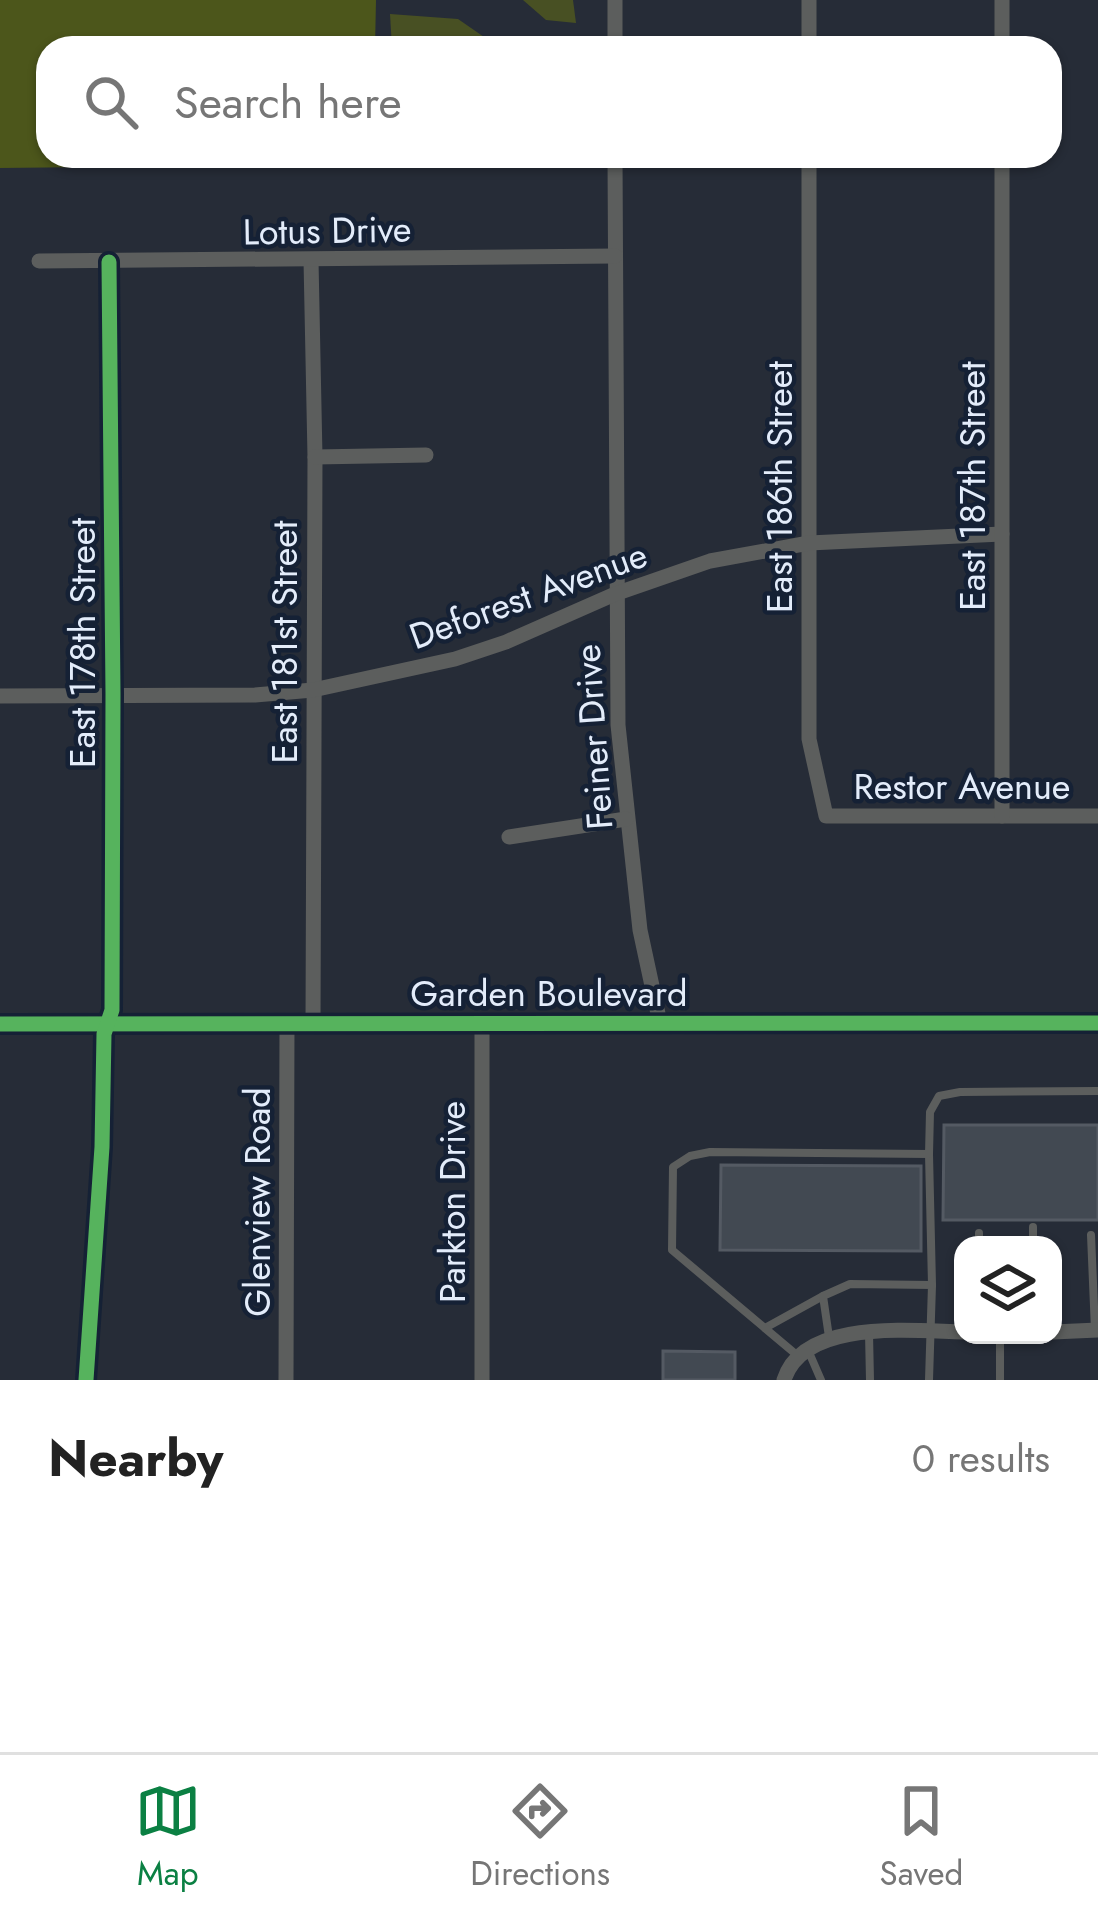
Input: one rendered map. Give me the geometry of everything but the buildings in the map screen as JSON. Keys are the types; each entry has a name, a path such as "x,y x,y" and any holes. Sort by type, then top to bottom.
{"street":[{"path":"615,0 615,36"},
{"path":"808,0 808,36"},
{"path":"1002,0 1002,36"},
{"name":"Feiner Drive","path":"615,168 618,725 640,930 660,1023"},
{"name":"East 186th Street","path":"808,168 808,739 826,816"},
{"name":"East 187th Street","path":"1002,168 1002,816"},
{"name":"Lotus Drive","path":"39,261 615,256"},
{"name":"East 181st Street","path":"310,260 315,457 313,1024"},
{"name":"East 178th Street","path":"86,1380 102,1148 104,1034 112,1010 109,262"},
{"path":"315,457 426,455"},
{"name":"Deforest Avenue","path":"0,696 255,695 313,690 506,643 615,594 710,561 808,543 1002,534"},
{"name":"Restor Avenue","path":"826,816 1098,816"},
{"path":"509,837 626,819"},
{"name":"Garden Boulevard","path":"0,1024 1098,1023"},
{"name":"Glenview Road","path":"286,1380 287,1024"},
{"name":"Parkton Drive","path":"482,1024 482,1380"},
{"path":"784,1380 804,1354 830,1338 869,1332 954,1331"},
{"path":"1062,1332 1097,1331"}],"lane":[{"path":"929,1380 930,1112 939,1096 1098,1091"},
{"path":"821,1380 804,1354 765,1328 672,1250 673,1167 690,1156 710,1152 929,1154"},
{"path":"1033,1227 1033,1236"},
{"path":"1090,1234 1097,1331"},
{"path":"765,1328 850,1284 932,1285"},
{"path":"823,1296 830,1338"},
{"path":"869,1332 869,1380"},
{"path":"1000,1344 1000,1380"}],"green space":[{"path":"0,0 376,0 375,36 36,36 36,168 0,168"},
{"path":"523,0 573,0 576,23 546,20"},
{"path":"390,14 458,19 483,36 391,36"}],"cycle path":[{"path":"86,1380 102,1147 104,1034 112,1010 109,262"},
{"path":"0,1024 1098,1023"}]}
